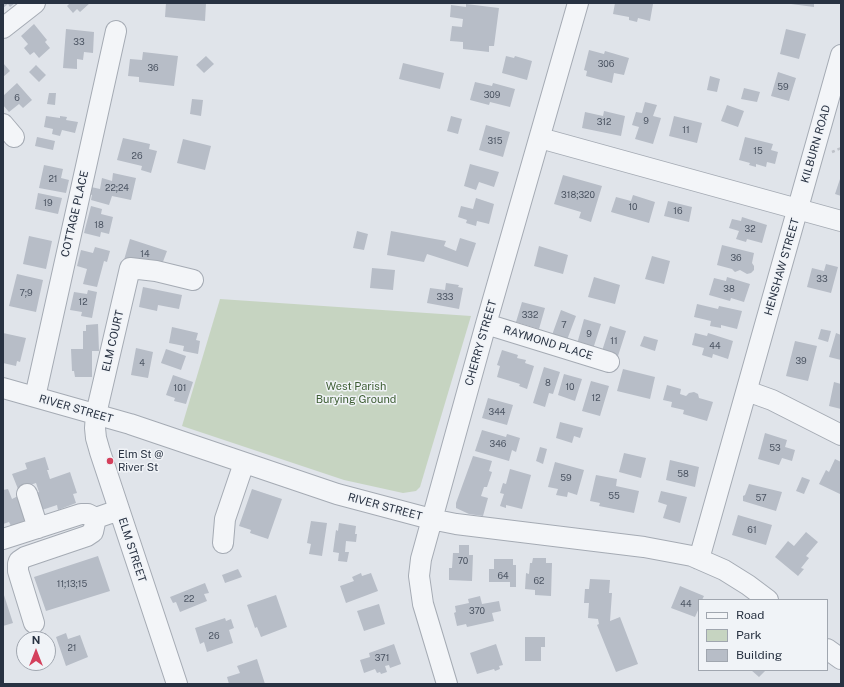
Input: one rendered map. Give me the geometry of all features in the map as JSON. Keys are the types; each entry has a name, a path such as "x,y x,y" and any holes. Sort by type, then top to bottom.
{"street":[{"path":"3,28 35,3"},
{"name":"CHERRY STREET","path":"447,684 427,622 423,604 420,586 421,559 486,324 578,3"},
{"name":"COTTAGE PLACE","path":"35,397 116,30"},
{"name":"KILBURN ROAD","path":"798,209 841,56"},
{"name":"HENSHAW STREET","path":"540,138 798,209 699,559"},
{"path":"798,209 841,221"},
{"name":"ELM COURT","path":"96,414 130,268 156,271 193,280"},
{"name":"RAYMOND PLACE","path":"486,324 609,362"},
{"name":"RIVER STREET","path":"3,388 96,414 337,494 432,519 456,524 644,546 683,554 714,565 736,577 767,599"},
{"path":"747,390 772,400 841,435"},
{"name":"ELM STREET","path":"96,414 96,438 177,684"},
{"path":"223,543 225,519 244,463"},
{"path":"27,494 38,528"},
{"path":"3,539 81,514 88,514 96,518 119,510"},
{"path":"34,623 18,571 19,561 25,557 87,536 93,532 96,518"},
{"path":"828,650 841,659"}],"green space":[{"name":"West Parish Burying Ground","path":"220,299 471,316 420,487 416,491 403,493 344,480 182,426"}],"building":[{"path":"3,3 15,3 10,7 8,4 3,8"},
{"path":"70,3 90,3 80,12 77,9 73,13 67,6"},
{"path":"166,3 206,3 205,21 165,17"},
{"path":"615,3 653,4 650,21 638,18 637,22 629,20 629,17 613,14"},
{"path":"814,3 814,7 791,4"},
{"path":"466,4 499,8 494,46 489,46 489,52 463,49 463,42 450,41 452,26 462,27 463,19 450,17 451,5 466,7"},
{"path":"34,24 47,40 45,42 50,48 39,58 34,52 30,55 24,48 28,44 21,36"},
{"path":"66,29 94,32 93,53 84,52 83,60 77,59 77,69 63,68"},
{"path":"786,29 806,34 799,59 780,54"},
{"path":"589,50 604,54 605,51 629,58 624,75 614,73 612,83 586,76 587,71 584,70"},
{"path":"143,52 178,56 174,86 139,82 139,77 128,76 130,59 142,60"},
{"path":"206,56 214,64 204,73 196,65"},
{"path":"506,56 514,58 515,56 532,61 527,80 502,73"},
{"path":"3,63 10,71 3,77"},
{"path":"403,63 444,73 440,89 399,79"},
{"path":"36,65 46,75 39,82 29,72"},
{"path":"778,72 796,78 789,101 771,96"},
{"path":"710,76 720,79 717,92 707,90"},
{"path":"475,82 492,86 493,83 515,89 510,107 490,102 489,105 470,100"},
{"path":"17,83 32,100 23,108 19,104 9,112 3,105 3,96"},
{"path":"744,88 760,92 757,102 741,99"},
{"path":"49,93 56,93 55,105 47,104"},
{"path":"192,99 203,100 201,116 190,114"},
{"path":"645,102 657,105 653,116 661,118 653,144 635,139 639,127 632,125 636,112 642,113"},
{"path":"727,105 744,111 738,127 721,121"},
{"path":"604,111 625,116 621,136 582,128 585,112 603,116"},
{"path":"46,116 60,118 60,116 67,117 66,120 78,122 75,133 62,130 60,136 52,134 53,129 44,127"},
{"path":"451,116 462,119 458,134 447,131"},
{"path":"674,116 702,123 697,143 669,136"},
{"path":"486,125 510,132 503,157 479,150"},
{"path":"37,137 55,141 53,150 35,146"},
{"path":"745,137 773,144 771,150 778,152 775,164 767,162 766,167 756,164 756,167 749,165 750,163 739,160"},
{"path":"123,138 150,144 149,149 157,151 151,173 141,170 142,166 117,160"},
{"path":"183,139 211,146 205,170 177,163"},
{"path":"470,164 499,172 494,187 479,182 476,190 464,186"},
{"path":"44,165 63,169 61,178 69,180 66,193 39,188"},
{"path":"113,173 136,178 131,200 112,196 109,205 91,200 92,195 89,194 91,187 100,189 102,178 112,181"},
{"path":"563,175 602,186 591,222 579,218 581,212 554,204"},
{"path":"841,176 841,196 835,194"},
{"path":"38,193 62,198 58,214 35,209"},
{"path":"633,195 655,202 649,223 611,212 616,197 631,201"},
{"path":"476,198 494,204 489,224 477,221 476,226 466,223 467,220 458,217 461,206 473,209"},
{"path":"668,201 692,207 689,222 664,216"},
{"path":"91,206 102,209 101,214 113,217 109,234 101,232 100,237 84,233"},
{"path":"742,217 767,225 762,243 747,239 746,242 736,239 739,231 729,228 732,219 741,221"},
{"path":"357,231 368,234 364,250 353,248"},
{"path":"391,231 446,241 444,246 456,251 460,238 476,243 468,267 427,254 424,262 387,255"},
{"path":"29,236 52,241 46,269 23,264"},
{"path":"130,239 167,251 161,267 132,258 130,262 124,260"},
{"path":"722,245 754,253 752,263 754,270 747,274 740,270 735,272 732,269 717,265"},
{"path":"539,246 568,255 563,274 534,266"},
{"path":"95,247 110,251 107,262 104,261 97,287 83,284 87,269 77,266 81,250 93,253"},
{"path":"652,256 670,261 664,284 645,279"},
{"path":"826,264 838,267 831,293 807,287 812,268 824,271"},
{"path":"372,268 395,270 393,290 370,288"},
{"path":"17,274 43,280 36,312 9,306"},
{"path":"594,277 620,285 615,304 588,297"},
{"path":"727,277 750,284 744,302 731,298 730,301 709,295 714,278 726,281"},
{"path":"446,283 459,285 458,287 463,288 459,309 427,303 430,288 445,290"},
{"path":"143,287 182,295 179,309 158,305 157,311 139,307"},
{"path":"88,290 97,292 92,318 81,316 82,312 70,310 74,292 87,294"},
{"path":"522,302 545,308 539,329 516,322"},
{"path":"697,304 718,309 719,306 742,311 737,329 721,325 721,328 710,326 711,321 694,317"},
{"path":"561,310 576,316 567,340 552,335"},
{"path":"584,319 601,324 593,349 577,344"},
{"path":"98,324 99,351 92,351 92,377 75,377 74,371 72,371 71,349 83,349 83,331 86,331 86,325"},
{"path":"610,326 626,331 618,356 602,351"},
{"path":"172,327 198,333 196,340 200,341 198,354 183,351 184,346 169,343"},
{"path":"821,329 831,331 828,342 818,339"},
{"path":"3,333 26,338 20,362 17,361 16,366 3,363"},
{"path":"695,333 707,336 708,333 733,341 728,359 713,354 712,358 702,355 704,348 692,345"},
{"path":"836,333 841,335 841,360 829,357"},
{"path":"644,336 658,340 655,351 640,346"},
{"path":"795,341 817,346 808,381 786,376"},
{"path":"136,348 153,352 148,378 131,375"},
{"path":"166,349 186,356 181,370 161,363"},
{"path":"502,350 518,355 517,358 526,360 525,363 534,366 527,389 519,386 520,384 497,377 500,366 497,365"},
{"path":"544,367 560,372 553,394 549,393 545,407 533,403"},
{"path":"623,369 655,377 650,399 617,391"},
{"path":"564,374 582,379 575,401 558,395"},
{"path":"173,375 193,382 186,404 174,401 175,398 166,395"},
{"path":"591,381 609,386 600,416 582,411"},
{"path":"834,382 841,384 841,409 829,406"},
{"path":"667,385 681,389 680,394 686,396 689,393 694,392 698,394 699,398 713,402 707,421 683,414 684,410 671,407 672,402 663,400"},
{"path":"488,398 513,405 507,425 482,418"},
{"path":"560,422 583,428 580,438 574,436 572,443 556,438"},
{"path":"482,430 506,437 507,434 520,438 516,452 512,450 509,461 475,451"},
{"path":"765,433 787,440 785,447 795,450 792,461 782,458 779,465 758,459"},
{"path":"540,447 547,449 543,464 536,461"},
{"path":"624,453 646,458 641,478 619,472"},
{"path":"473,456 492,461 489,471 492,472 487,487 484,487 481,496 488,498 483,516 469,514 456,508 456,503"},
{"path":"45,457 50,479 70,472 77,493 73,494 76,503 58,510 57,505 42,510 36,493 39,492 36,483 18,489 12,474 27,469 25,463"},
{"path":"835,459 841,462 840,494 819,484 826,470 829,472"},
{"path":"670,460 699,467 695,487 666,480"},
{"path":"555,462 584,470 577,495 568,492 567,497 556,495 558,489 548,487"},
{"path":"510,469 531,475 522,509 506,505 506,508 500,506 504,494 500,493 503,483 506,484"},
{"path":"596,475 617,479 616,486 639,491 634,513 599,506 600,503 590,501"},
{"path":"802,477 810,480 804,494 796,491"},
{"path":"749,484 782,492 776,511 743,501 743,496 745,495"},
{"path":"8,489 12,499 18,496 26,521 11,526 9,522 3,524 3,490"},
{"path":"252,489 282,499 268,539 250,533 251,530 239,526"},
{"path":"661,491 687,497 680,523 663,518 667,505 658,502"},
{"path":"738,515 772,525 766,545 732,535"},
{"path":"311,521 327,523 322,556 309,554 311,544 307,543"},
{"path":"339,523 356,526 356,542 346,541 345,552 349,552 347,562 338,561 339,553 333,552 336,530 338,531"},
{"path":"806,532 818,542 806,556 809,558 801,568 804,569 798,576 775,557 788,541 794,546"},
{"path":"459,545 469,545 469,555 473,555 472,581 449,580 449,568 452,568 453,553 459,553"},
{"path":"98,556 110,591 46,611 34,577"},
{"path":"533,558 546,558 546,563 552,563 551,596 535,595 535,590 525,589 526,573 529,574 530,563 532,563"},
{"path":"494,559 513,559 513,565 516,565 516,587 510,587 510,582 489,582 489,569 494,569"},
{"path":"238,569 242,577 225,583 222,575"},
{"path":"361,573 362,576 371,573 378,591 346,603 340,586 354,581 352,577"},
{"path":"590,579 610,580 609,593 612,593 610,621 620,617 638,664 616,672 597,625 599,624 598,619 588,618 589,603 584,603 585,589 589,589"},
{"path":"205,583 209,593 204,594 207,601 180,612 176,602 173,603 170,597"},
{"path":"680,586 704,596 702,599 698,599 698,610 695,617 671,608"},
{"path":"3,592 13,623 3,626"},
{"path":"276,595 287,627 261,637 257,627 255,628 247,605"},
{"path":"480,596 482,604 499,601 501,611 492,613 494,621 467,627 466,624 457,626 454,613 456,612 455,606 469,603 468,599"},
{"path":"379,604 385,624 364,631 357,611"},
{"path":"225,618 226,621 231,619 234,628 229,630 233,643 207,652 204,642 200,644 195,628"},
{"path":"66,633 68,639 80,635 88,657 66,666 56,637"},
{"path":"525,637 545,637 545,647 541,647 541,661 525,661"},
{"path":"394,644 401,664 390,668 389,665 385,666 387,672 381,674 380,672 377,673 375,669 364,673 360,660 370,657 369,653"},
{"path":"496,644 503,665 499,666 500,669 495,671 494,669 477,674 470,653"},
{"path":"257,659 265,684 229,684 227,677 240,673 237,666"},
{"path":"752,671 765,671 759,677"}],"place":[{"name":"Elm St @ River St","path":"110,461"}]}
